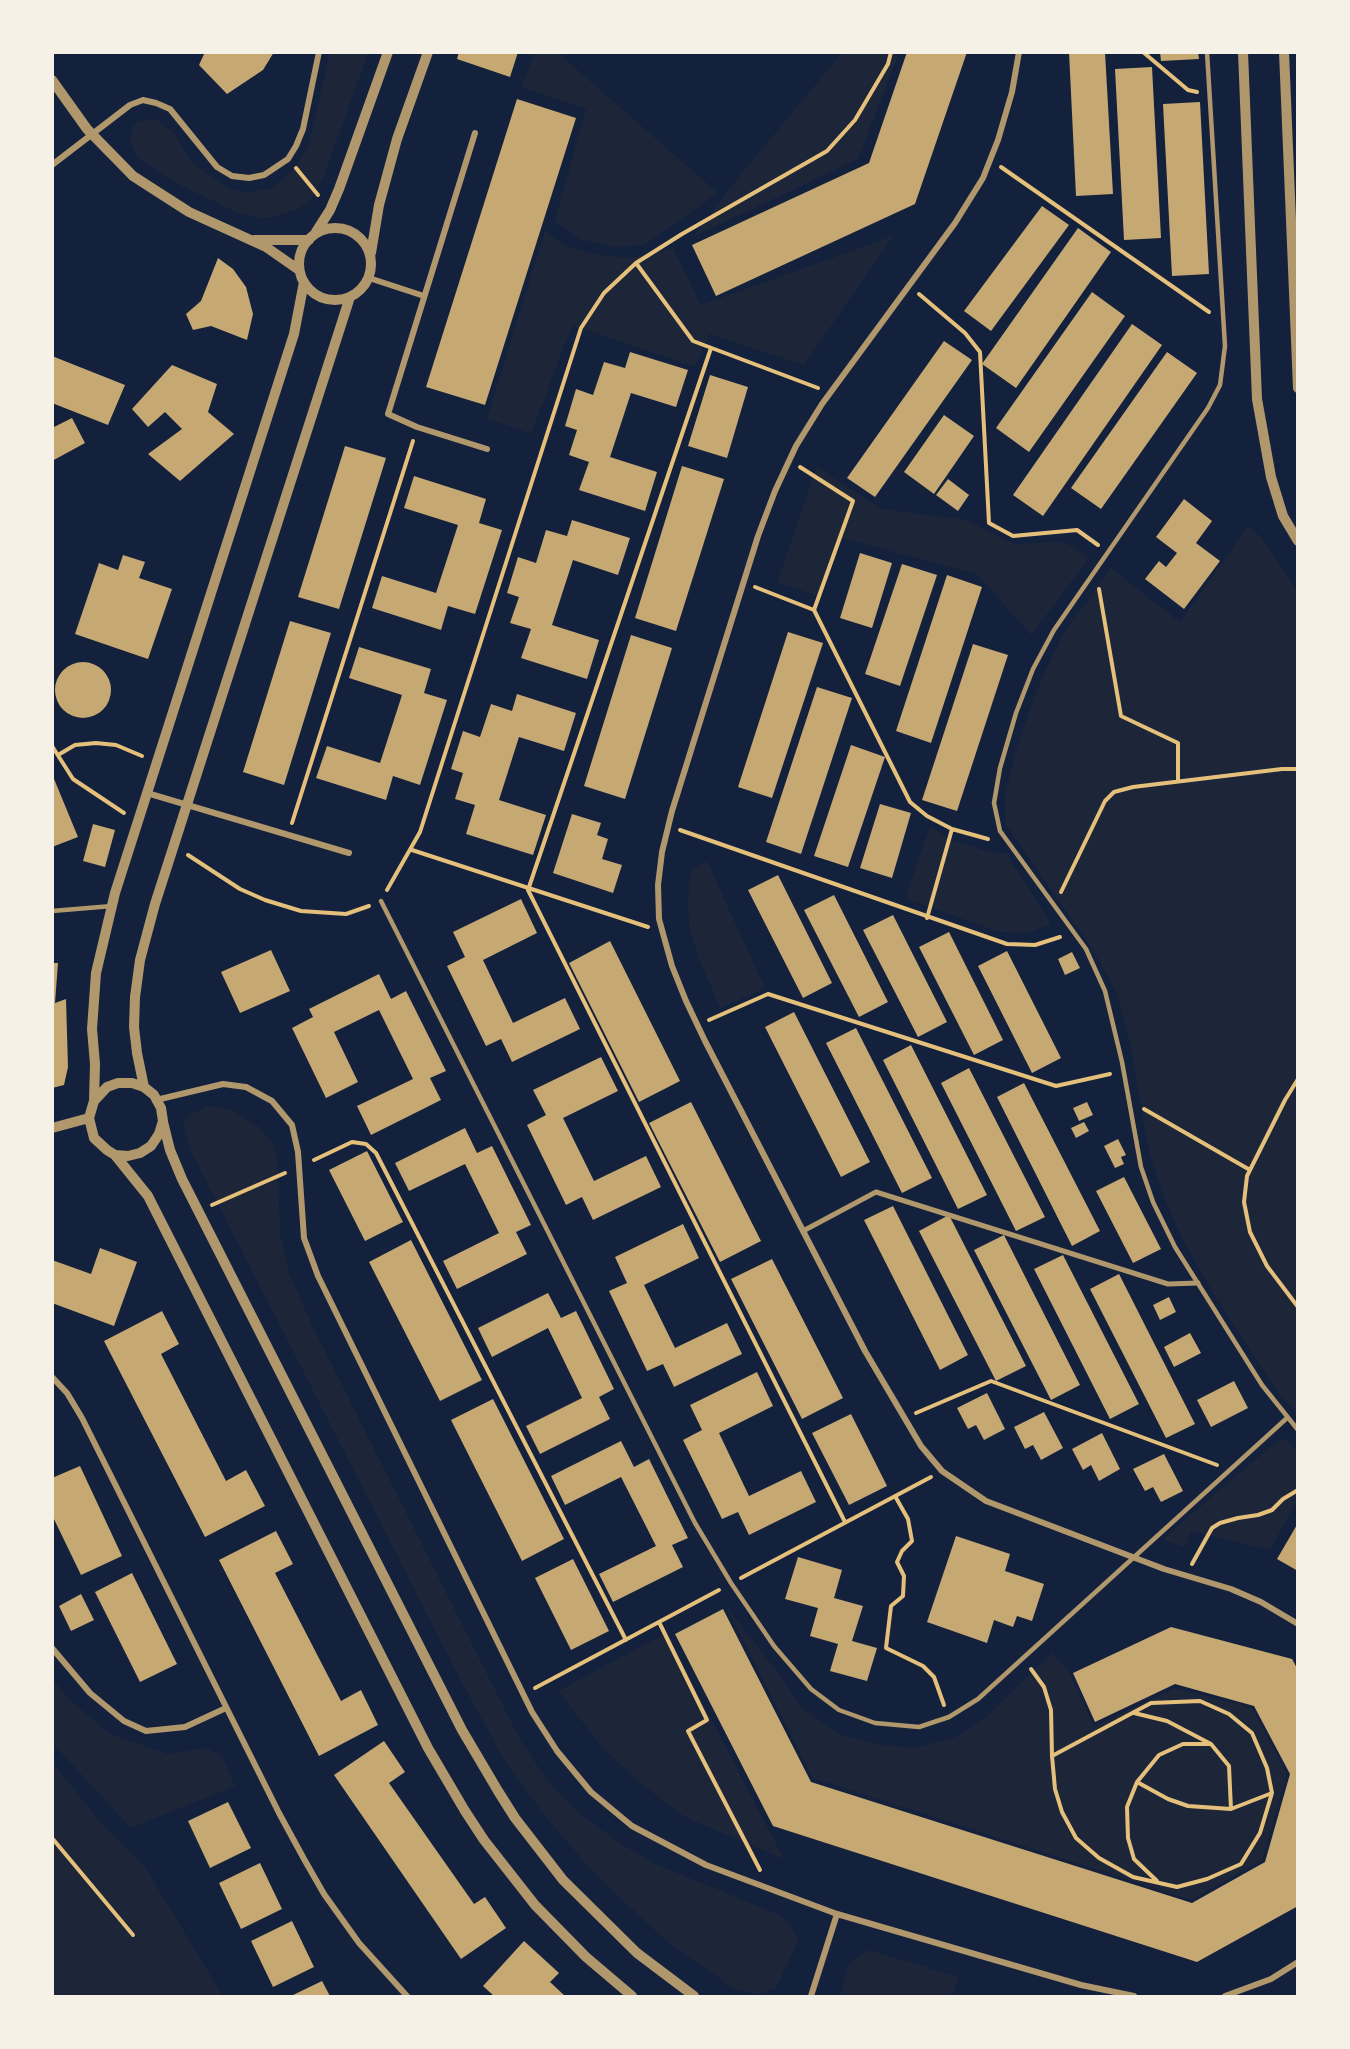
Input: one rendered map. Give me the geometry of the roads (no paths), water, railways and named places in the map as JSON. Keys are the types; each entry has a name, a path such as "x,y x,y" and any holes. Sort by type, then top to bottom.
{"street":[{"path":"52,165 130,105 143,100 170,109 217,167 232,176 249,178 264,175 288,159 303,129 319,52"},
{"path":"313,236 330,210 388,52"},
{"path":"371,253 363,240 353,231 328,228 313,236 303,245 299,257 299,270 304,282 312,292 325,299 338,300 350,297 361,290 369,278 379,205 397,139 428,52"},
{"path":"1019,52 1012,93 983,178 955,223 831,392 796,446 775,490 668,826 658,885 659,919 672,966 697,1025 865,1351 921,1446 942,1471 986,1500 1164,1569 1231,1589 1261,1602 1298,1624"},
{"path":"1243,52 1257,399 1271,477 1283,516 1298,542"},
{"path":"1284,52 1298,388"},
{"path":"52,80 92,135 133,176 161,196 217,226 252,240 281,256 299,270"},
{"path":"474,133 388,414 417,427 487,449"},
{"path":"252,240 313,236"},
{"path":"369,278 424,296"},
{"path":"304,282 291,344 147,793 100,951 92,1029 95,1064 94,1101 89,1118 94,1138 102,1148 115,1155 148,1196 428,1749 465,1811 484,1840 535,1905 586,1957 632,1996"},
{"path":"144,1087 136,1053 134,1027 137,978 155,904 350,297"},
{"path":"147,793 349,853"},
{"path":"94,1101 107,1088 118,1083 132,1083 144,1087 154,1095 161,1108 170,1150 198,1211 462,1730 498,1791 515,1818 563,1880 638,1953 694,1996"},
{"path":"156,1100 223,1084 246,1087 272,1101 292,1125 298,1152 304,1238 318,1276 532,1712 551,1741 591,1792 632,1826 706,1865 837,1914 1082,1985 1134,1996"},
{"path":"52,1128 89,1118"},
{"path":"115,1155 128,1156 140,1153 151,1146 159,1134 163,1121"},
{"path":"803,1231 876,1192 1168,1284 1198,1283"},
{"path":"52,1377 67,1393 82,1418 279,1813 324,1894 359,1943 407,1996"},
{"path":"52,1648 90,1693 124,1721 146,1731 185,1727 226,1708"},
{"path":"811,1996 837,1914"},
{"path":"1225,1996 1271,1980 1298,1962"}],"lane":[{"path":"1207,52 1225,346 1220,385 1208,408 1054,630 1033,669 1016,713 1000,768 994,803 1000,831 1086,949 1105,991 1124,1071 1141,1167 1153,1202 1175,1247 1263,1385 1298,1430"},
{"path":"381,901 695,1523 731,1583 774,1646 811,1689 838,1710 875,1723 919,1727 949,1716 978,1699 1287,1418"},
{"path":"52,911 112,906"}]}
